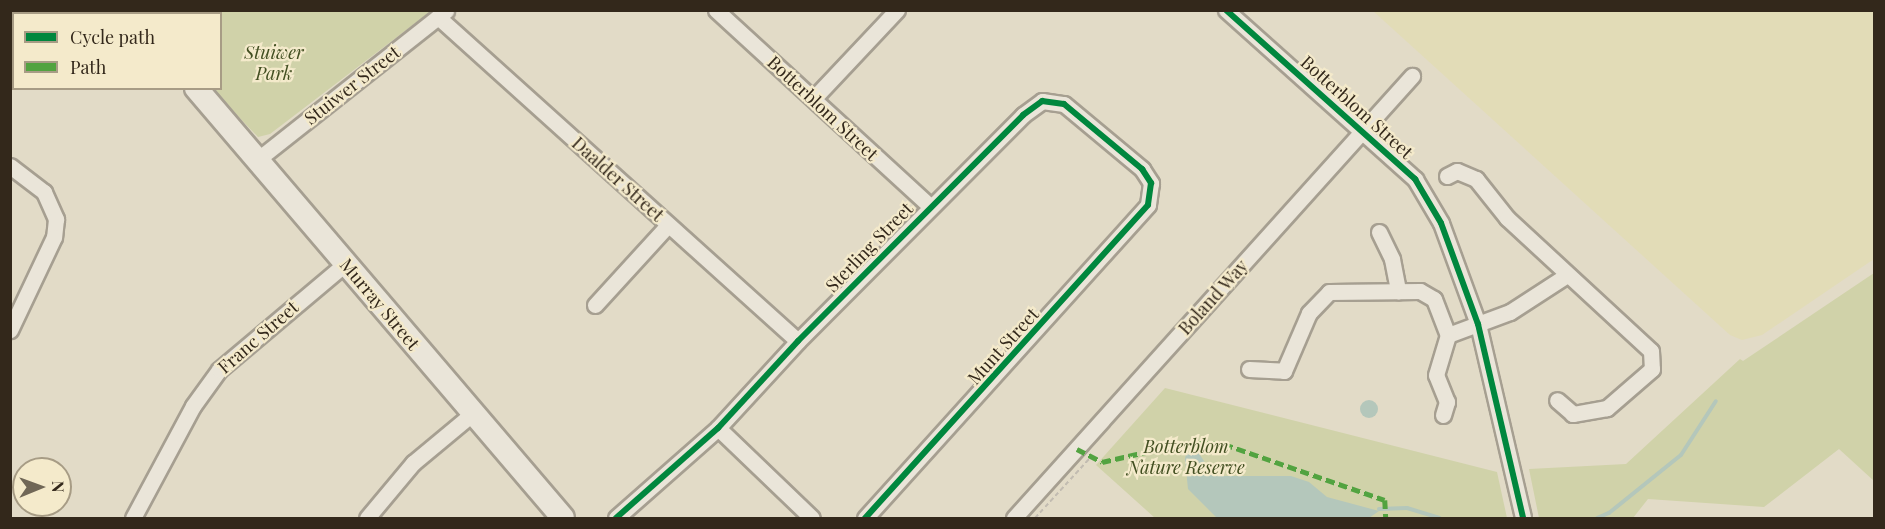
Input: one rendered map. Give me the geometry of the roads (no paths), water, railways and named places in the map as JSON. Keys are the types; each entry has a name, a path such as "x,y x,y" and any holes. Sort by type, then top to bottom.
{"street":[{"name":"Botterblom Street","path":"716,10 930,206"},
{"path":"814,98 897,10"},
{"name":"Botterblom Street","path":"1226,10 1364,130 1415,179 1436,214 1478,324 1523,519"},
{"name":"Stuiwer Street","path":"257,160 442,14"},
{"name":"Daalder Street","path":"442,14 668,225 798,341"},
{"name":"Boland Way","path":"1014,519 1412,76"},
{"name":"Murray Street","path":"198,90 346,263 471,414 563,519"},
{"name":"Sterling Street","path":"616,519 718,428 798,341 1023,115 1048,100 1072,108 1142,169 1152,187"},
{"path":"10,166 44,192 56,219 54,237 10,330"},
{"path":"1446,176 1457,171 1476,179 1507,218 1646,345 1653,362 1647,373 1599,411 1573,414 1557,400"},
{"name":"Munt Street","path":"865,519 1143,212 1152,187"},
{"path":"596,305 668,225"},
{"path":"1378,232 1392,259 1398,291"},
{"name":"Franc Street","path":"133,519 193,406 219,370 346,263"},
{"path":"1448,335 1478,324 1546,292 1567,275"},
{"path":"1249,369 1284,371 1309,313 1329,292 1420,291 1434,299 1448,335 1436,375 1447,402 1443,415"},
{"path":"367,519 413,464 471,414"},
{"path":"718,428 812,519"}],"waterway":[{"path":"1597,518 1609,513 1681,455 1716,401"},
{"path":"1379,509 1407,508 1439,518"}],"park label":[{"name":"Stuiwer Park","path":"274,63"},
{"name":"Botterblom Nature Reserve","path":"1186,457"}]}
